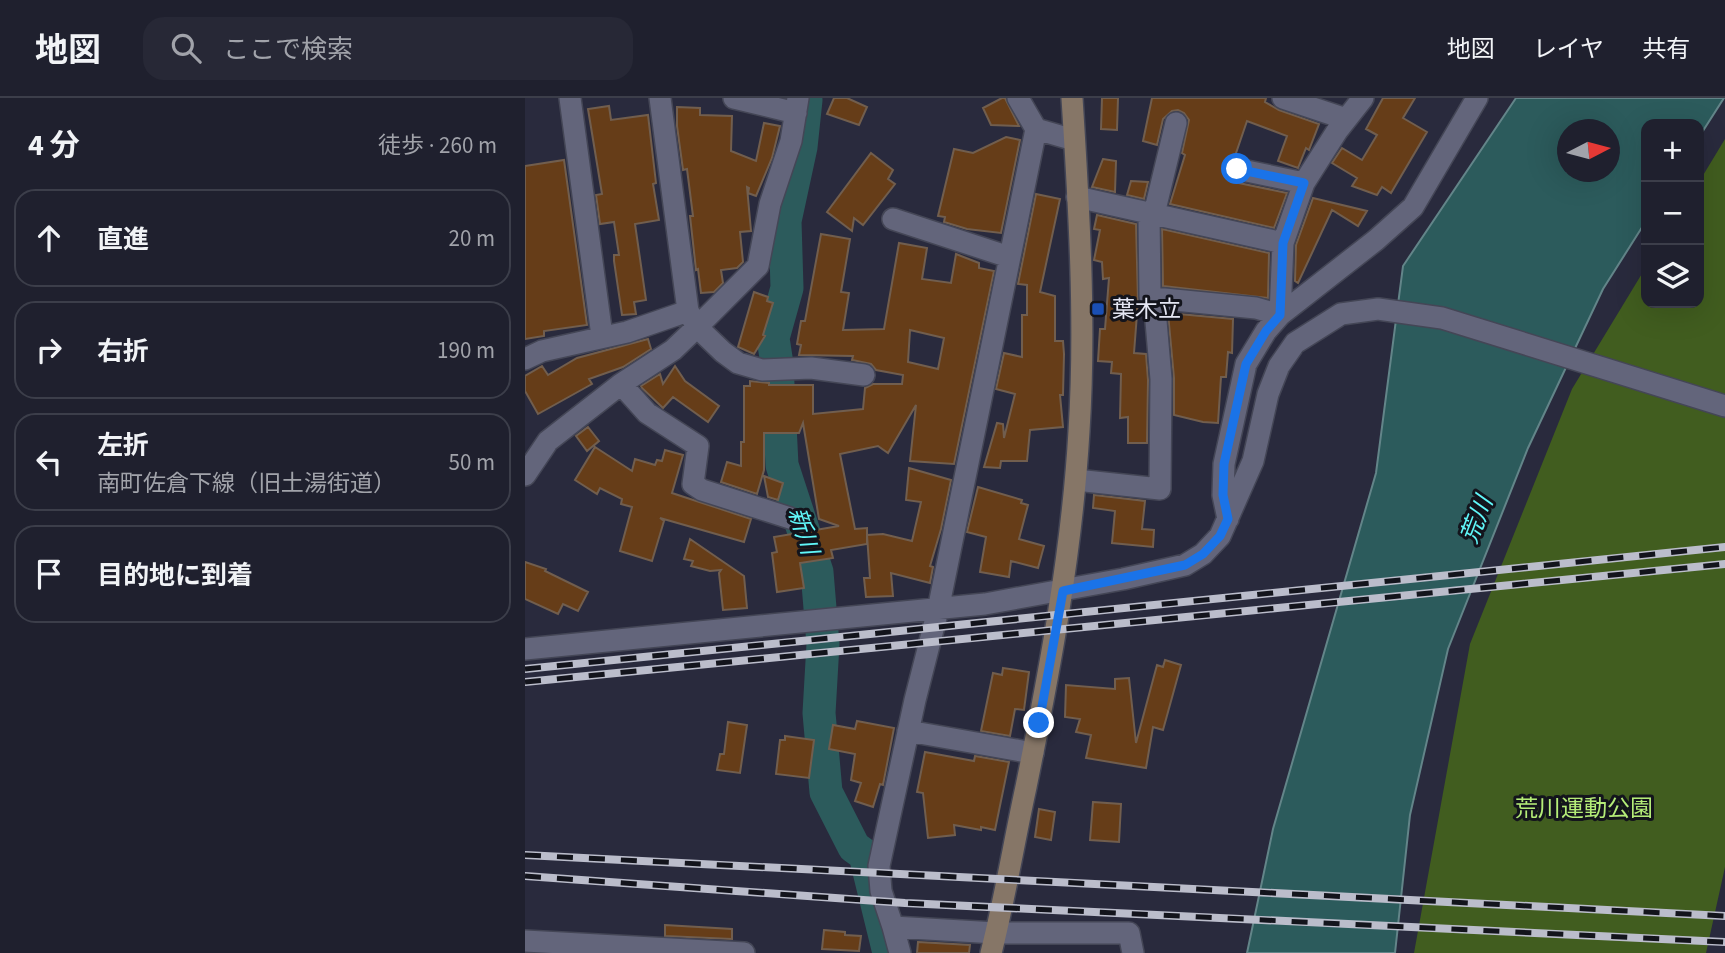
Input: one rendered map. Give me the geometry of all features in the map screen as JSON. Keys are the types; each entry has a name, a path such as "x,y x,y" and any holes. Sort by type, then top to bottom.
{"street":[{"path":"660,98 693,319 723,352 738,363 762,370 811,368 864,375"},
{"path":"525,475 548,441 621,384 673,350 693,319 758,266 770,204 791,141 797,106 734,98"},
{"path":"900,953 881,891 879,866 938,610 1035,128 1018,98"},
{"path":"994,943 1063,591 1076,480 1081,350 1072,98"},
{"path":"1283,98 1346,119"},
{"path":"1280,315 1283,243 1304,183 1363,98"},
{"path":"1228,519 1223,495 1224,464 1246,364 1266,331 1280,315 1413,207 1477,98"},
{"path":"573,99 602,336"},
{"path":"1176,123 1151,214 1150,296 1256,308 1280,315"},
{"path":"1035,128 1075,140"},
{"path":"1237,169 1304,183"},
{"path":"1077,197 1283,243"},
{"path":"893,219 1009,257"},
{"path":"1076,480 1160,489 1161,379 1154,298"},
{"path":"525,649 938,610 1063,591 1185,565 1203,554 1220,536 1253,461 1268,394 1279,366 1295,344 1341,314 1378,309 1442,318 1725,406"},
{"path":"525,359 542,351 602,336 693,319"},
{"path":"621,384 647,413 698,446 693,484 702,490 790,518"},
{"path":"908,732 1033,753"},
{"path":"893,927 994,943 1129,933 1133,953"},
{"path":"525,941 744,953"}],"green space":[{"name":"荒川運動公園","path":"1725,139 1725,867 1706,953 1414,953 1470,644 1572,389 1641,275 1641,308 1704,308 1704,174"}],"water":[{"name":"荒川","path":"1516,98 1724,98 1704,129 1704,119 1641,119 1641,229 1603,289 1528,448 1448,649 1410,815 1395,953 1247,953 1273,829 1376,473 1403,266"}],"building":[{"path":"834,98 847,98 867,107 859,125 827,114"},
{"path":"1005,98 1019,126 991,125 983,108"},
{"path":"1102,98 1118,98 1117,130 1101,129"},
{"path":"1152,98 1266,98 1265,102 1279,110 1319,124 1309,150 1306,148 1298,168 1278,161 1287,136 1247,121 1235,156 1224,166 1225,174 1234,182 1287,193 1274,228 1170,204 1185,155 1182,153 1189,120 1184,113 1172,111 1163,119 1157,145 1143,141"},
{"path":"1383,98 1415,98 1403,118 1427,132 1391,193 1382,187 1377,195 1352,186 1357,178 1332,163 1342,148 1362,160 1377,135 1366,129"},
{"path":"609,106 611,120 648,115 656,183 653,184 659,220 635,224 646,300 634,302 636,314 622,315 614,261 614,255 619,255 614,222 600,224 596,195 602,194 588,109"},
{"path":"677,107 700,108 700,115 732,116 731,151 756,161 764,123 780,126 772,158 756,196 748,193 747,187 751,231 740,232 743,262 737,268 721,270 723,283 714,292 701,293 698,269 696,270 690,216 693,216 687,169 683,170"},
{"path":"1006,137 1020,140 1001,233 967,229 944,222 945,217 938,216 954,149 973,153"},
{"path":"871,153 893,170 888,179 895,184 863,225 854,218 852,231 827,212"},
{"path":"1103,159 1116,161 1115,192 1092,187"},
{"path":"564,160 587,325 544,331 544,336 525,339 525,166"},
{"path":"1131,181 1148,182 1144,199 1127,195"},
{"path":"1036,194 1060,199 1040,292 1055,296 1055,341 1063,341 1063,395 1060,395 1063,427 1030,430 1027,461 1001,461 1000,468 984,467 997,423 1003,424 1004,438 1015,394 996,389 1004,353 1022,357 1022,315 1027,315 1027,285 1018,284"},
{"path":"1313,198 1367,211 1358,226 1332,210 1298,283 1295,281 1296,245"},
{"path":"1097,215 1136,224 1138,301 1134,353 1146,354 1147,443 1128,443 1128,417 1120,418 1121,374 1111,373 1112,362 1098,361 1100,329 1105,329 1109,278 1103,279 1102,262 1094,260 1100,230 1094,229"},
{"path":"1162,229 1269,253 1268,298 1163,286"},
{"path":"821,234 850,239 841,292 849,293 843,330 884,329 899,243 927,248 922,279 951,283 956,254 979,263 979,268 994,271 954,464 910,461 916,405 888,453 878,446 840,454 855,529 867,528 867,544 831,550 833,558 800,563 804,588 777,592 772,553 777,552 774,537 839,526 819,519 803,423 799,433 764,433 764,470 757,494 721,482 727,462 741,466 744,386 750,386 750,381 769,385 813,385 813,414 863,409 865,388 873,384 902,384 903,375 876,370 871,364 852,360 853,356 799,355 801,345 797,344 801,321 805,321","holes":["910,330 944,338 938,369 908,362"]},
{"path":"754,292 768,297 767,301 773,303 763,335 765,336 754,354 738,347"},
{"path":"1168,313 1233,319 1232,353 1228,352 1226,377 1221,377 1218,423 1174,415 1174,378"},
{"path":"648,339 651,349 623,367 589,379 592,384 538,414 525,391 525,376 542,366 548,375 577,358"},
{"path":"675,366 685,381 719,406 708,422 673,397 663,408 642,388 641,386 660,374 663,384"},
{"path":"588,427 599,441 587,451 576,436"},
{"path":"595,447 632,471 635,459 655,465 657,460 662,461 665,450 683,455 672,493 751,519 744,542 660,518 664,521 652,561 620,551 632,507 621,504 622,499 600,488 597,494 575,480"},
{"path":"909,468 951,480 930,566 933,567 930,583 891,573 893,596 866,597 864,578 870,578 867,535 883,534 912,541 921,502 906,500"},
{"path":"764,476 783,483 778,500 768,497"},
{"path":"978,487 1022,500 1021,503 1028,505 1019,539 1044,546 1038,568 1011,561 1009,577 980,572 986,537 967,532"},
{"path":"1094,495 1145,501 1142,529 1154,530 1153,547 1112,543 1115,511 1093,508"},
{"path":"690,539 744,576 747,608 723,610 719,573 721,570 710,571 691,566 693,561 684,559"},
{"path":"525,562 546,569 545,571 588,592 578,611 563,604 558,614 525,599"},
{"path":"1165,660 1181,665 1163,730 1153,727 1146,768 1086,758 1091,735 1076,732 1080,719 1065,717 1066,685 1115,689 1115,679 1129,678 1136,743 1157,665 1163,667"},
{"path":"1003,668 1029,672 1024,710 1015,709 1010,736 981,731 993,673 1002,675"},
{"path":"857,721 894,728 883,785 880,784 873,807 855,801 861,783 851,780 855,754 829,749 833,725 855,729"},
{"path":"728,722 747,725 740,773 717,770 720,754 724,754"},
{"path":"785,736 814,740 809,778 776,774 780,740 785,740"},
{"path":"925,752 974,761 975,756 1009,762 995,830 954,825 955,835 928,838 923,793 917,792"},
{"path":"1093,802 1121,804 1119,842 1090,840"},
{"path":"1039,809 1055,812 1051,840 1035,837"},
{"path":"665,925 732,929 732,939 665,936"},
{"path":"824,930 861,936 859,951 822,949"},
{"path":"918,942 970,945 969,953 917,953"}],"waterway":[{"name":"新川","path":"806,100 801,147 785,221 787,288 773,338 777,364 782,465 817,572 823,644 819,713 826,792 854,847 865,855 889,953"}],"railway":[{"path":"525,669 1725,547"},
{"path":"525,682 1725,564"},
{"path":"525,855 1725,916"},
{"path":"525,876 905,903 1725,942"}],"place":[{"name":"葉木立","path":"1098,309"}],"route":[{"path":"1039,723 1063,591 1185,565 1203,554 1220,536 1228,519 1223,495 1224,464 1246,364 1266,331 1280,315 1283,243 1304,183 1237,169"}]}
